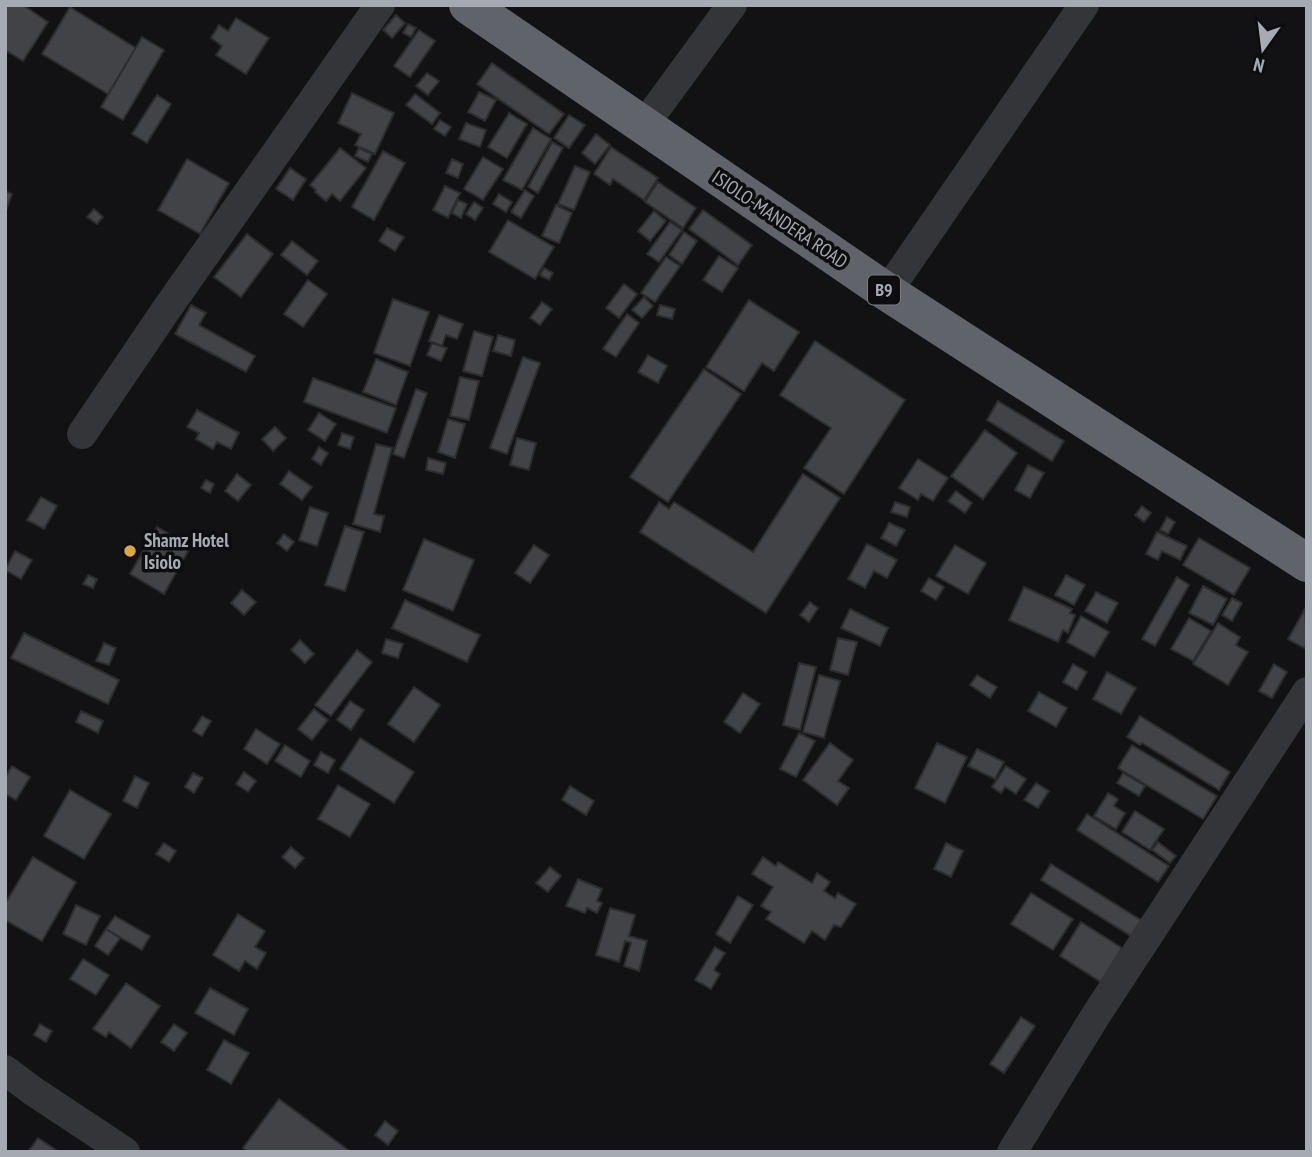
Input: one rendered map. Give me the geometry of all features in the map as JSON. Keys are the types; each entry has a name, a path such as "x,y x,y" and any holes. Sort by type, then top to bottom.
{"highway":[{"name":"ISIOLO-MANDERA ROAD","path":"468,5 887,292 1307,563"}],"street":[{"path":"82,434 380,5"},
{"path":"644,125 732,5"},
{"path":"887,292 1084,5"},
{"path":"1012,1152 1096,1015 1307,692"},
{"path":"5,1070 125,1152"}],"building":[{"path":"5,5 23,5 48,22 23,61 5,50"},
{"path":"70,7 136,48 108,94 42,54"},
{"path":"396,15 405,23 392,38 383,30"},
{"path":"236,18 269,38 246,74 216,55 222,46 211,38 219,25 228,31"},
{"path":"408,24 416,28 411,37 403,33"},
{"path":"419,30 435,41 410,77 394,66"},
{"path":"142,37 164,50 123,120 101,107"},
{"path":"492,63 564,114 549,134 477,84"},
{"path":"427,73 439,81 428,95 416,86"},
{"path":"479,92 496,100 485,121 468,112"},
{"path":"352,93 394,113 375,154 355,145 361,134 338,123"},
{"path":"415,94 440,113 432,124 406,105"},
{"path":"157,95 171,104 147,143 132,134"},
{"path":"509,113 527,124 507,158 488,147"},
{"path":"569,115 585,125 569,148 554,138"},
{"path":"440,120 451,127 445,136 434,129"},
{"path":"466,123 486,130 480,147 459,139"},
{"path":"533,128 551,139 522,190 503,180"},
{"path":"596,134 610,145 595,164 582,153"},
{"path":"552,142 563,148 538,193 528,187"},
{"path":"611,147 658,178 644,200 613,179 610,185 594,174"},
{"path":"340,148 366,168 340,201 332,194 326,201 310,185"},
{"path":"359,148 372,154 368,162 355,156"},
{"path":"383,151 405,163 374,220 352,207"},
{"path":"483,157 503,169 483,200 464,189"},
{"path":"187,159 229,183 200,234 158,210"},
{"path":"452,159 463,164 458,178 446,173"},
{"path":"575,166 590,172 574,210 558,204"},
{"path":"290,168 306,179 293,200 276,189"},
{"path":"658,182 696,208 683,228 645,202"},
{"path":"445,186 460,193 448,218 433,210"},
{"path":"525,190 534,196 521,218 511,212"},
{"path":"5,191 12,194 5,213"},
{"path":"499,194 512,202 506,212 493,204"},
{"path":"458,200 467,204 461,218 452,213"},
{"path":"474,202 483,208 475,220 466,214"},
{"path":"556,205 572,213 559,243 542,236"},
{"path":"94,209 103,217 97,224 87,217"},
{"path":"703,210 752,245 738,265 689,229"},
{"path":"654,211 666,221 650,241 638,231"},
{"path":"508,220 554,247 535,279 489,252"},
{"path":"670,222 682,230 659,262 647,254"},
{"path":"387,228 404,237 395,251 379,241"},
{"path":"684,232 697,241 682,264 669,255"},
{"path":"247,234 273,254 241,297 214,277"},
{"path":"292,241 318,261 307,275 281,255"},
{"path":"719,256 738,268 722,292 703,280"},
{"path":"666,257 680,266 655,302 641,293"},
{"path":"544,268 553,273 549,280 540,275"},
{"path":"308,280 327,294 303,327 284,314"},
{"path":"624,284 637,294 619,318 606,308"},
{"path":"644,297 653,306 642,318 632,310"},
{"path":"393,299 429,312 410,366 374,353"},
{"path":"749,300 799,332 774,371 762,363 744,391 706,367"},
{"path":"542,302 552,309 540,325 530,318"},
{"path":"191,305 206,313 199,325 255,356 246,372 175,334"},
{"path":"660,305 675,309 672,319 657,315"},
{"path":"627,314 639,323 616,357 603,349"},
{"path":"439,315 463,324 457,339 446,335 442,346 429,341"},
{"path":"474,331 493,337 482,376 463,371"},
{"path":"498,335 515,340 511,356 493,351"},
{"path":"815,341 905,400 844,494 804,468 831,428 780,395"},
{"path":"432,343 447,348 441,361 427,355"},
{"path":"648,355 667,366 658,383 638,372"},
{"path":"523,357 540,363 507,454 490,448"},
{"path":"376,359 408,372 396,405 363,392"},
{"path":"704,369 741,394 668,502 630,477"},
{"path":"460,377 479,381 469,420 450,416"},
{"path":"313,378 396,408 387,433 304,402"},
{"path":"416,389 427,393 404,458 393,454"},
{"path":"998,401 1064,441 1052,461 987,420"},
{"path":"197,410 239,433 231,449 217,442 213,449 196,439 199,433 187,427"},
{"path":"319,413 336,424 325,441 308,430"},
{"path":"448,419 465,424 455,458 438,452"},
{"path":"275,427 286,438 273,451 262,439"},
{"path":"985,430 1017,453 983,499 951,476"},
{"path":"342,433 354,437 350,449 338,445"},
{"path":"517,438 536,443 529,470 510,465"},
{"path":"376,444 392,448 374,514 384,516 380,532 353,524"},
{"path":"319,447 328,453 321,465 312,459"},
{"path":"428,458 446,463 443,474 426,470"},
{"path":"918,459 948,478 933,501 921,494 918,500 899,488"},
{"path":"1028,465 1044,473 1030,498 1015,490"},
{"path":"289,471 312,487 302,500 280,484"},
{"path":"237,474 251,485 238,501 225,491"},
{"path":"803,474 840,498 766,613 640,532 659,502 669,509 674,502 753,552"},
{"path":"206,480 214,484 210,493 201,488"},
{"path":"956,491 972,503 965,513 948,501"},
{"path":"41,497 57,506 44,529 27,520"},
{"path":"895,502 910,507 907,517 891,512"},
{"path":"1142,506 1151,513 1144,522 1135,515"},
{"path":"310,507 328,513 317,546 299,540"},
{"path":"1167,517 1175,522 1168,534 1160,530"},
{"path":"889,523 905,530 896,546 881,538"},
{"path":"345,526 364,532 345,591 325,585"},
{"path":"157,527 191,546 164,594 130,574"},
{"path":"1157,532 1187,546 1180,560 1162,551 1158,560 1146,554"},
{"path":"284,534 294,542 287,551 277,543"},
{"path":"1199,538 1250,568 1234,595 1183,565"},
{"path":"424,539 474,560 453,611 403,590"},
{"path":"867,544 897,560 887,578 874,571 865,588 848,579"},
{"path":"534,545 549,555 530,583 515,573"},
{"path":"955,545 986,563 968,594 936,576"},
{"path":"15,551 32,560 21,579 5,570"},
{"path":"88,575 97,579 93,588 83,584"},
{"path":"1066,575 1085,585 1074,605 1055,595"},
{"path":"1177,577 1189,585 1155,646 1142,639"},
{"path":"929,578 944,587 936,600 921,591"},
{"path":"1203,586 1227,599 1213,625 1189,613"},
{"path":"1024,587 1072,609 1070,613 1075,615 1068,633 1063,630 1058,642 1009,620"},
{"path":"242,590 256,602 244,615 231,603"},
{"path":"1096,592 1118,603 1107,623 1085,611"},
{"path":"1232,598 1242,603 1232,621 1222,615"},
{"path":"405,600 480,635 467,662 392,628"},
{"path":"810,602 818,608 809,622 800,615"},
{"path":"850,609 888,628 880,646 841,628"},
{"path":"1305,609 1307,644 1304,648 1288,639"},
{"path":"1081,616 1109,632 1094,657 1067,642"},
{"path":"1189,618 1211,631 1193,661 1171,649"},
{"path":"1218,623 1240,637 1236,645 1248,652 1228,685 1193,664"},
{"path":"24,633 119,680 108,704 11,658"},
{"path":"838,638 857,642 848,675 830,670"},
{"path":"386,639 403,644 398,658 382,653"},
{"path":"300,640 314,654 305,663 291,650"},
{"path":"104,643 116,648 109,665 96,661"},
{"path":"357,650 372,662 331,716 315,705"},
{"path":"799,663 816,667 800,730 783,725"},
{"path":"1073,664 1087,672 1077,690 1063,682"},
{"path":"1274,664 1287,672 1272,698 1259,691"},
{"path":"1107,672 1136,688 1121,714 1093,699"},
{"path":"819,675 840,681 824,738 803,732"},
{"path":"977,675 997,687 990,698 970,685"},
{"path":"414,687 440,705 414,742 388,724"},
{"path":"1039,692 1067,708 1056,727 1028,711"},
{"path":"743,693 760,704 740,733 724,722"},
{"path":"350,701 364,710 351,730 337,720"},
{"path":"314,709 328,720 312,740 298,729"},
{"path":"81,711 103,721 98,733 76,722"},
{"path":"202,716 211,721 202,736 193,731"},
{"path":"1140,716 1230,772 1219,790 1142,743 1140,745 1127,737"},
{"path":"256,729 280,744 267,764 244,749"},
{"path":"799,733 815,741 796,777 780,769"},
{"path":"360,738 414,772 394,803 340,769"},
{"path":"830,743 853,760 838,781 849,788 837,805 803,780"},
{"path":"937,743 967,757 945,803 915,788"},
{"path":"285,745 310,761 301,777 275,761"},
{"path":"1132,745 1217,796 1203,819 1118,768"},
{"path":"977,749 1004,762 995,779 968,766"},
{"path":"321,752 335,760 328,773 314,765"},
{"path":"12,766 30,777 16,800 5,794 5,778"},
{"path":"1006,766 1026,779 1016,794 1005,787 1001,793 992,787"},
{"path":"244,772 256,781 248,792 236,784"},
{"path":"193,773 203,778 194,793 185,787"},
{"path":"1123,773 1145,786 1139,796 1117,783"},
{"path":"135,776 149,783 137,808 123,801"},
{"path":"1036,783 1049,791 1038,808 1024,800"},
{"path":"338,785 370,804 350,837 318,819"},
{"path":"570,786 594,801 586,815 562,800"},
{"path":"70,790 111,814 84,859 44,836"},
{"path":"1108,793 1118,799 1114,806 1125,813 1116,829 1094,816"},
{"path":"1135,811 1164,829 1150,850 1122,832"},
{"path":"1087,814 1169,866 1158,882 1077,830"},
{"path":"1158,842 1176,856 1170,863 1152,850"},
{"path":"164,843 176,851 169,862 156,854"},
{"path":"946,843 963,851 951,877 934,869"},
{"path":"291,847 304,858 295,868 282,857"},
{"path":"33,857 76,882 42,941 5,920 5,904"},
{"path":"763,857 776,866 778,862 812,883 817,873 830,882 824,891 835,898 838,893 856,904 841,927 834,925 825,940 812,931 804,943 766,919 771,912 761,906 773,887 752,874"},
{"path":"1051,864 1141,920 1131,936 1041,880"},
{"path":"550,867 561,876 548,892 536,883"},
{"path":"578,879 602,889 597,901 602,903 597,913 587,908 585,913 566,906"},
{"path":"1031,893 1073,919 1053,950 1011,924"},
{"path":"738,896 753,905 730,943 716,934"},
{"path":"76,905 100,916 86,945 63,934"},
{"path":"610,908 635,915 629,936 647,941 639,971 624,966 631,943 625,941 619,962 596,955"},
{"path":"238,914 265,931 255,947 266,953 257,969 245,961 239,971 213,955"},
{"path":"115,916 150,936 142,950 106,929"},
{"path":"1081,922 1122,948 1101,982 1060,956"},
{"path":"106,929 120,938 108,955 95,946"},
{"path":"715,947 725,953 714,970 720,974 711,989 695,980"},
{"path":"83,959 109,975 96,995 70,979"},
{"path":"126,983 160,1006 131,1048 109,1032 106,1037 93,1029"},
{"path":"210,988 248,1009 234,1035 195,1013"},
{"path":"1021,1017 1035,1026 1004,1073 990,1064"},
{"path":"40,1024 52,1031 46,1042 34,1035"},
{"path":"174,1024 187,1033 174,1051 161,1042"},
{"path":"224,1040 249,1053 231,1084 207,1070"},
{"path":"279,1099 351,1152 248,1152 243,1148"},
{"path":"385,1121 398,1131 388,1145 375,1135"},
{"path":"38,1138 59,1152 28,1152"}],"place":[{"name":"Shamz Hotel Isiolo","path":"130,551"}]}
